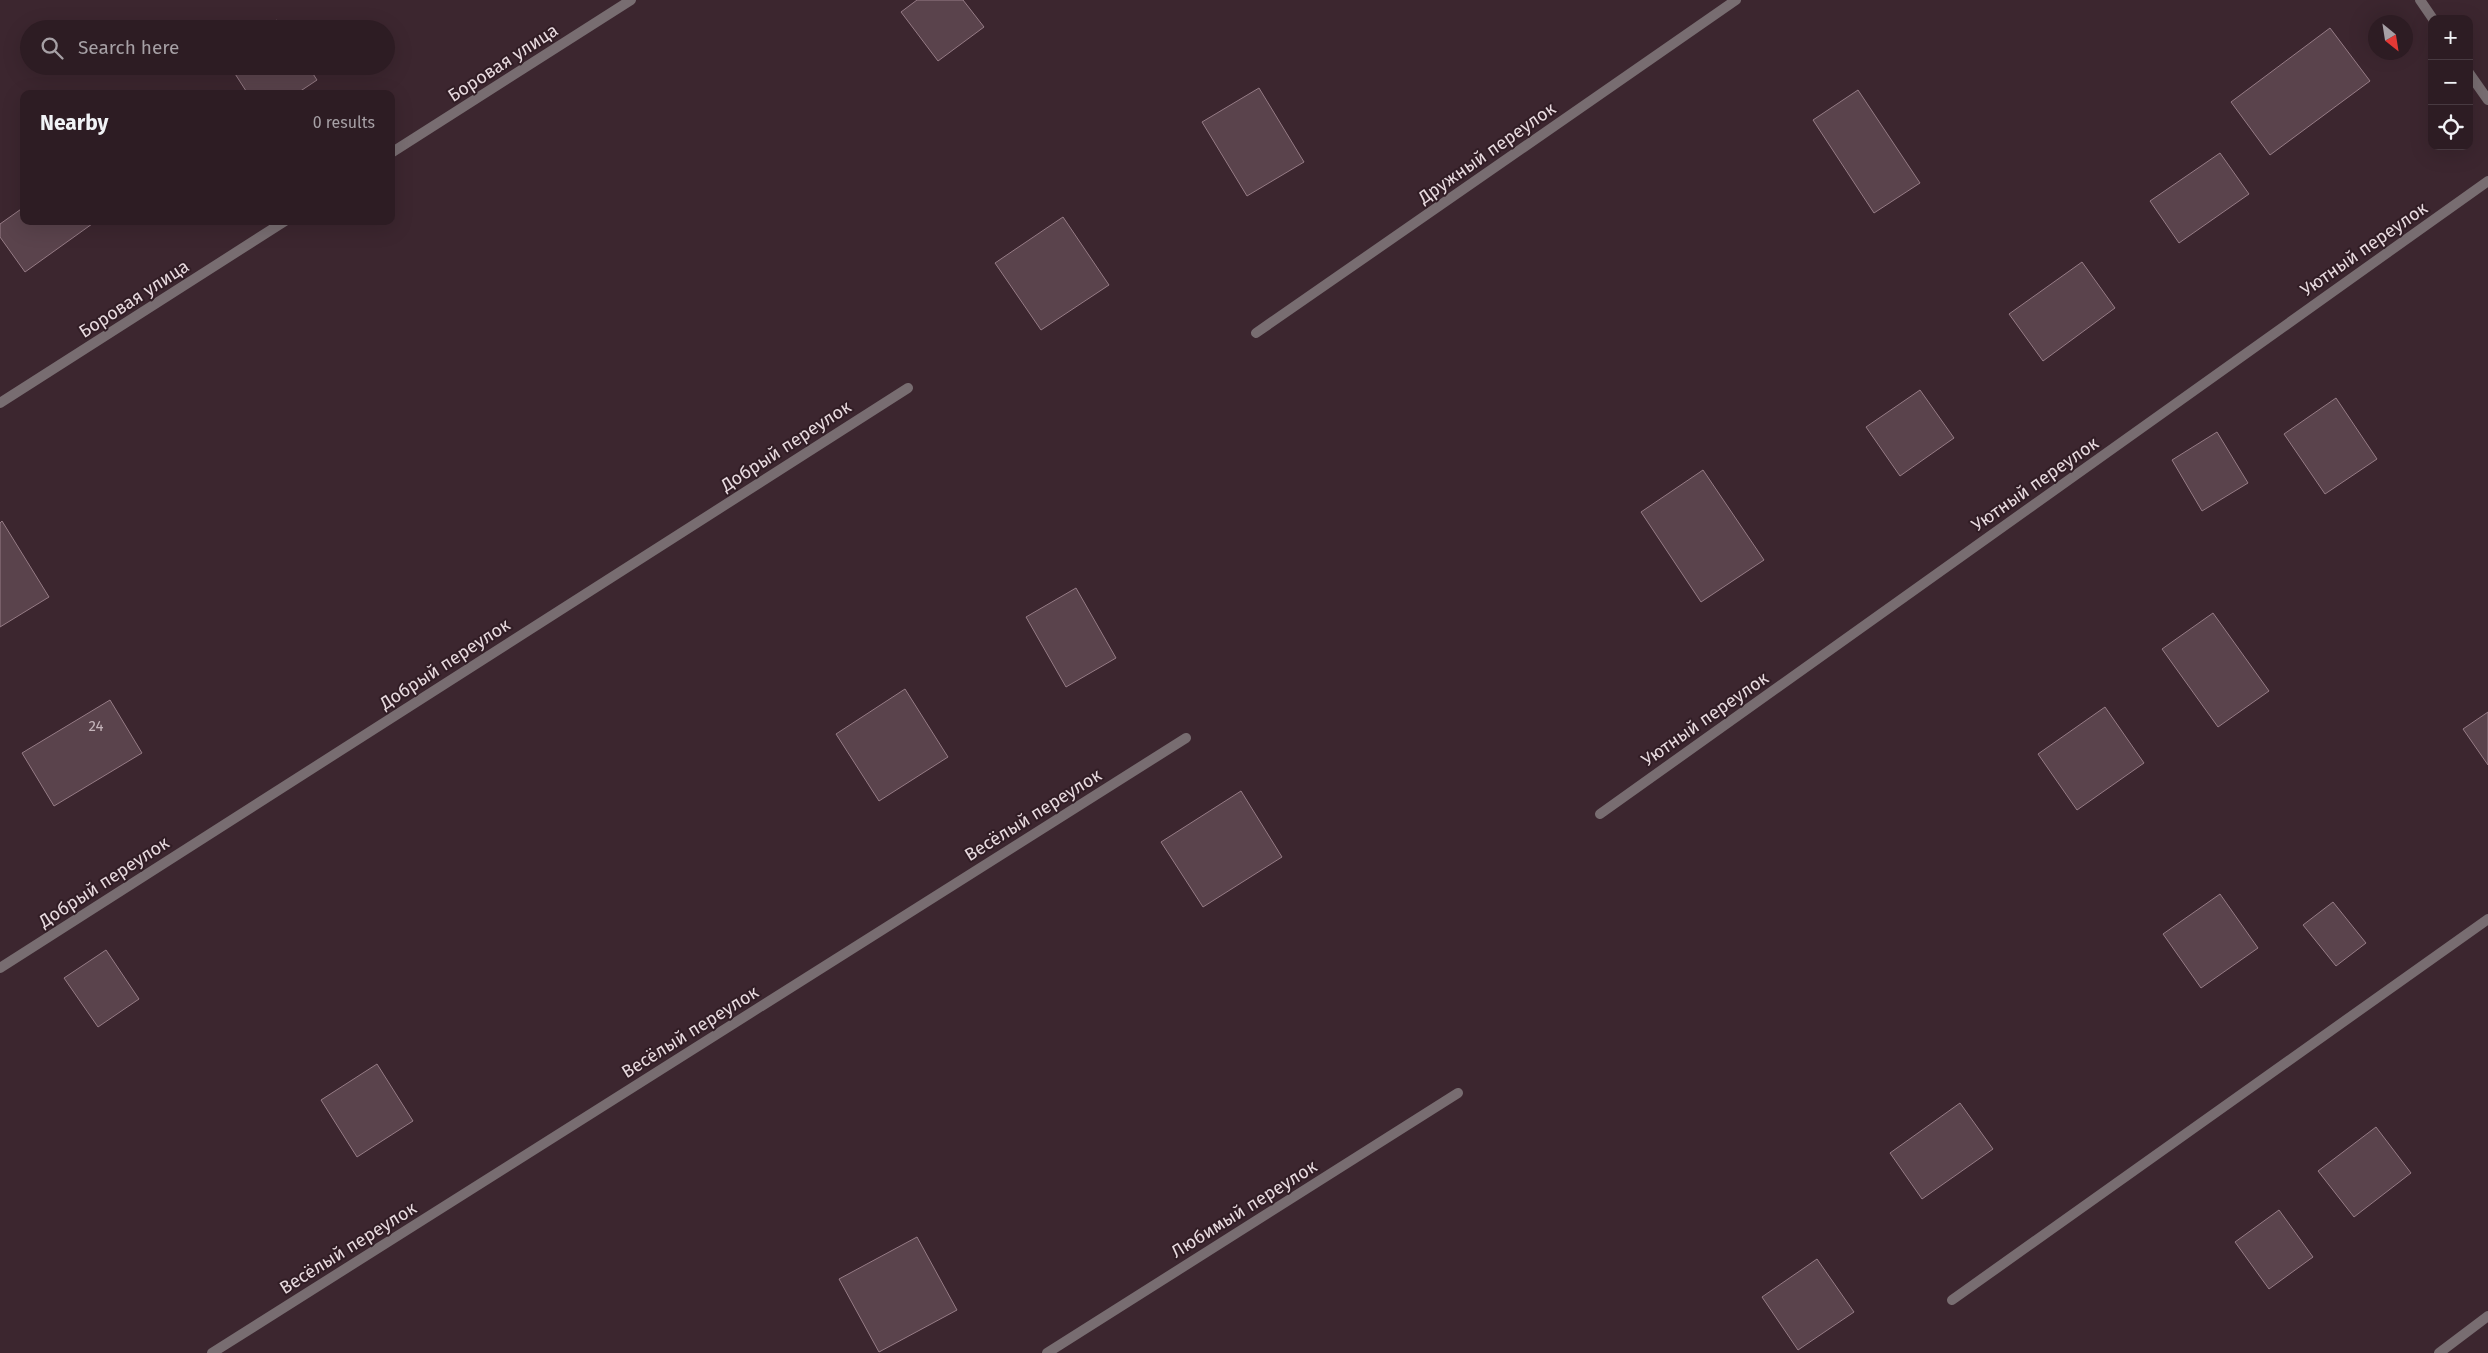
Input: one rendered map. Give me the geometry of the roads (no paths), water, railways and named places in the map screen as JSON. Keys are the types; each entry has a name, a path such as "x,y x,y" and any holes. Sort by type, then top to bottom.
{"street":[{"name":"Боровая улица","path":"395,150 631,0"},
{"name":"Дружный переулок","path":"1256,333 1736,0"},
{"path":"2420,0 2430,15"},
{"path":"2473,78 2488,100"},
{"name":"Уютный переулок","path":"1600,814 2488,181"},
{"name":"Боровая улица","path":"0,403 279,225"},
{"name":"Добрый переулок","path":"0,968 908,388"},
{"name":"Весёлый переулок","path":"212,1353 1186,738"},
{"path":"1952,1300 2488,919"},
{"name":"Любимый переулок","path":"1047,1353 1458,1093"},
{"path":"2439,1353 2488,1316"}]}
